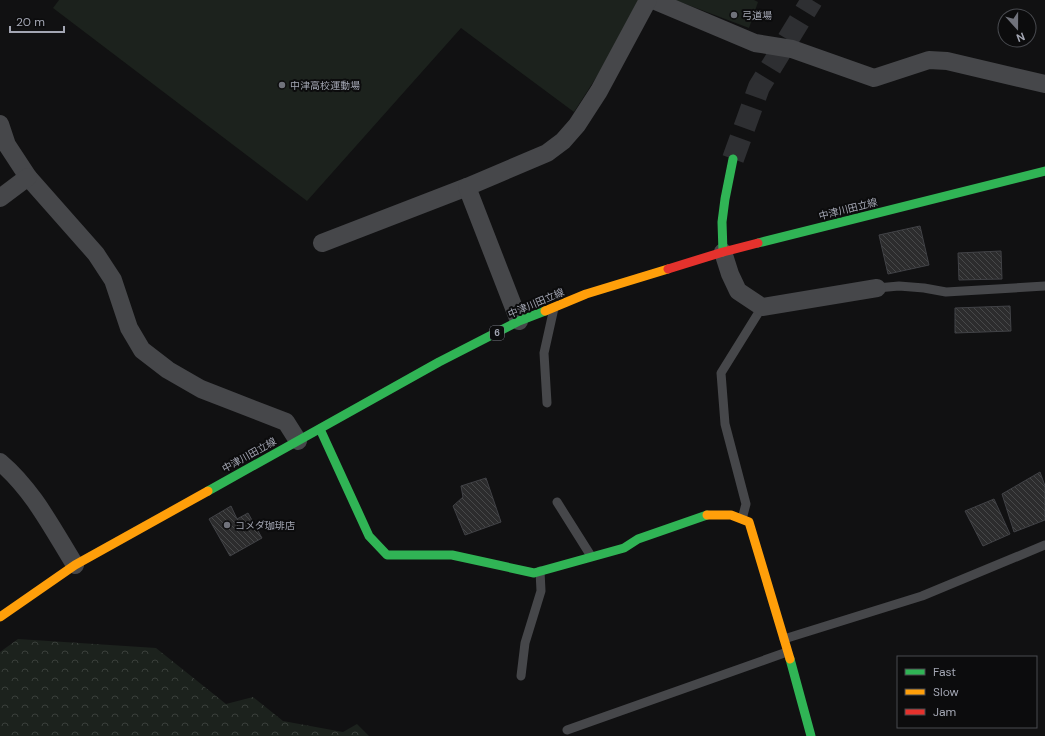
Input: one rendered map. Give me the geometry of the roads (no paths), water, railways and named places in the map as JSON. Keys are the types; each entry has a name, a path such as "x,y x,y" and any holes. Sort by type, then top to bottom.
{"main road":[{"path":"723,252 722,222 732,159"},
{"name":"中津川田立線","path":"0,617 75,564 439,362 519,321 586,294 723,252 1045,171"},
{"path":"320,429 369,536 387,555 452,555 534,573 624,548 638,539 708,514 731,515 749,522 811,736"}],"street":[{"path":"322,243 467,187 547,153 562,141 577,125 599,91 648,0"},
{"path":"653,0 755,42 792,49 874,78 929,60 947,61 1045,84"},
{"path":"0,124 7,145 28,177 96,254 113,280 128,328 142,350 168,370 201,389 286,422 298,441"},
{"path":"0,198 28,177"},
{"path":"467,187 519,321"},
{"path":"723,252 730,274 738,291 762,307 877,288"},
{"path":"0,462 11,471 32,495 75,564"}],"lane":[{"path":"877,288 899,286 946,292 1045,286"},
{"path":"547,403 544,353 554,307"},
{"path":"742,519 746,504 725,424 721,373 762,307"},
{"path":"557,502 592,557"},
{"path":"784,639 922,596 1045,545"},
{"path":"521,676 525,643 541,591 540,571"},
{"path":"567,730 787,652"}],"tunnel":[{"path":"733,159 759,87 812,0"}],"place":[{"name":"弓道場","path":"734,15"},
{"name":"中津高校運動場","path":"282,85"},
{"name":"コメダ珈琲店","path":"227,525"}]}
